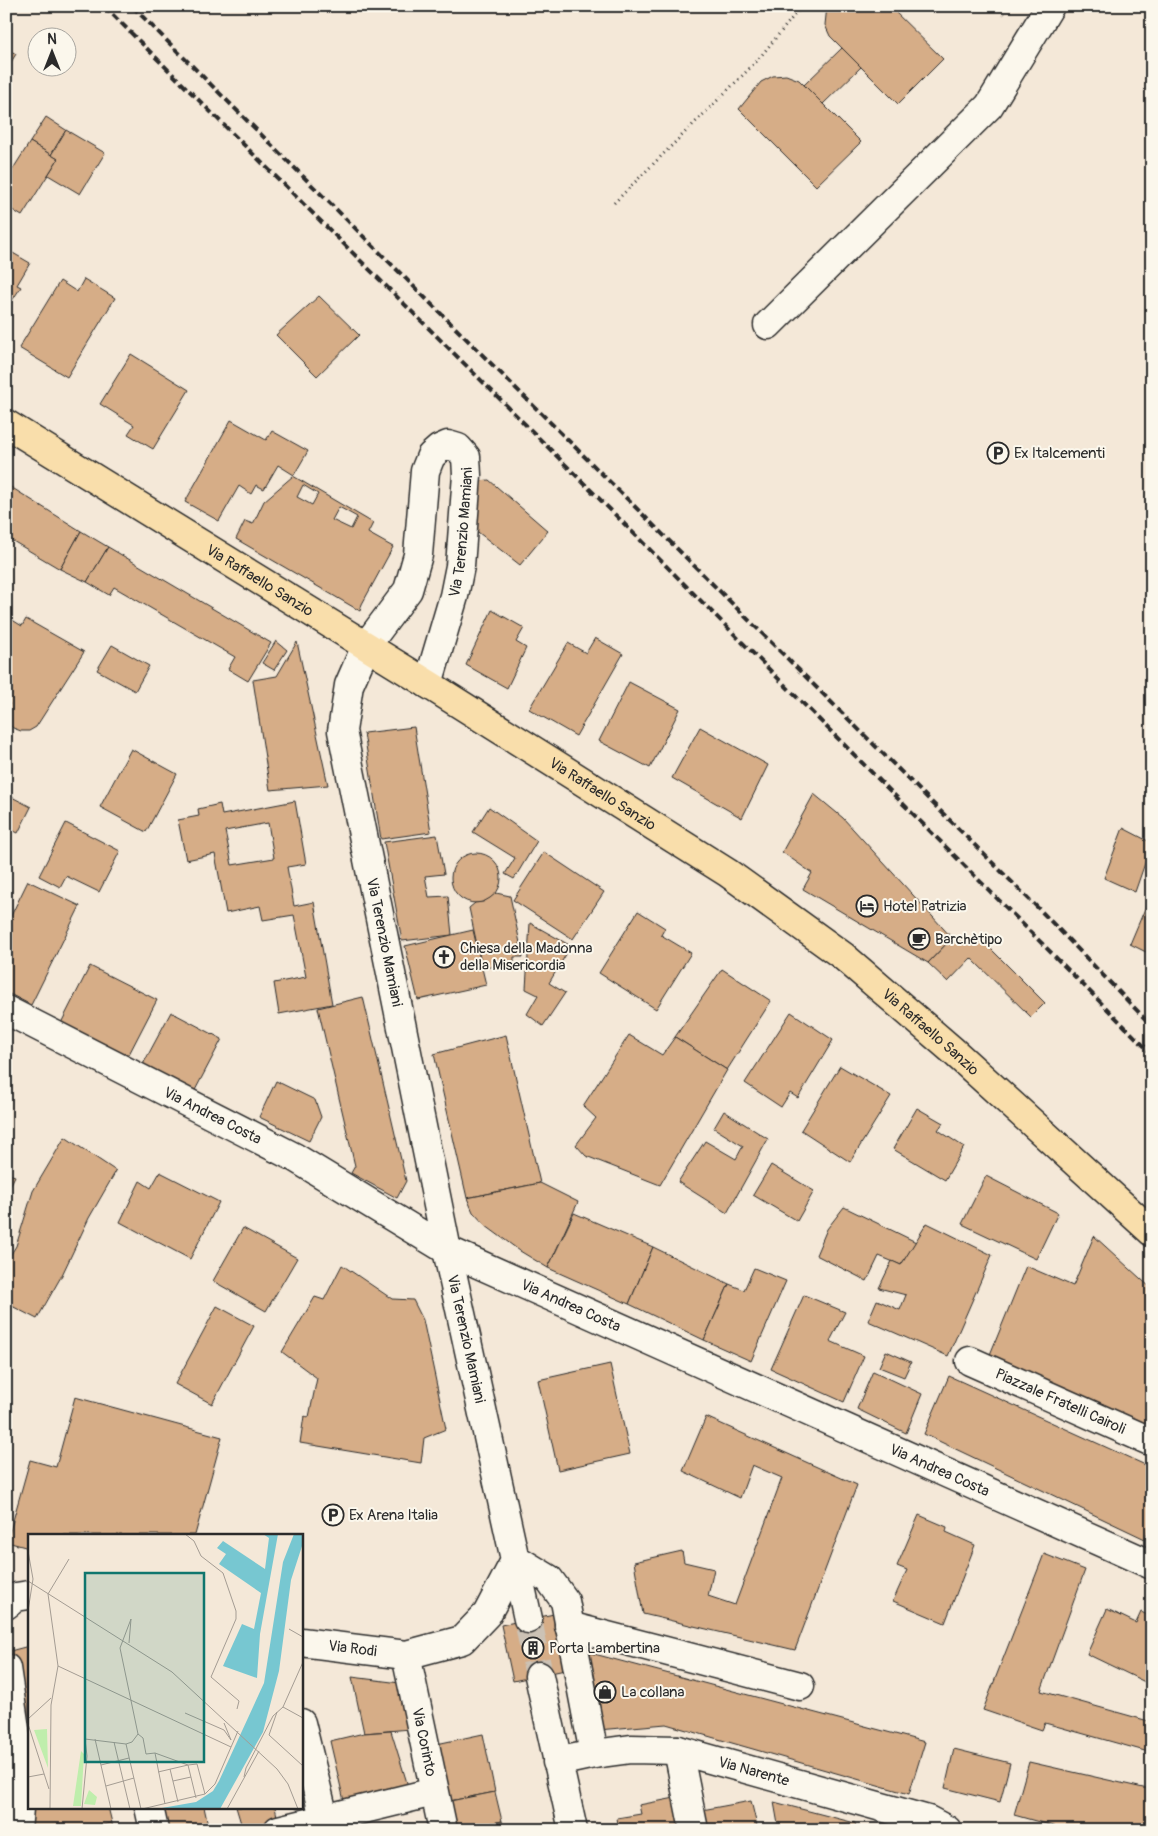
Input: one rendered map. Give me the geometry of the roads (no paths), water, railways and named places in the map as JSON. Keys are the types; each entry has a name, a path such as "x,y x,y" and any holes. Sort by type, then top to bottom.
{"main road":[{"name":"Via Raffaello Sanzio","path":"6,424 428,684 728,873 843,956 952,1050 1152,1232"}],"street":[{"path":"768,325 988,106 1050,6"},
{"name":"Via Terenzio Mamiani","path":"428,684 454,596 460,566 468,475 466,457 458,448 448,445 439,448 430,456 424,471 418,554 408,590 366,646 349,685 342,731 447,1250 528,1620"},
{"name":"Via Andrea Costa","path":"6,1010 294,1158 447,1250 1151,1562"},
{"name":"Piazzale Fratelli Cairoli","path":"970,1361 1152,1442"},
{"path":"406,1655 462,1640 487,1614 516,1559 549,1579 565,1601 594,1754"},
{"path":"6,1605 16,1597 28,1595"},
{"path":"569,1626 800,1686"},
{"name":"Via Rodi","path":"302,1642 406,1655"},
{"name":"Via Corinto","path":"406,1655 443,1830"},
{"path":"6,1668 22,1776 17,1830"},
{"path":"539,1676 573,1830"},
{"path":"302,1727 326,1824"},
{"name":"Via Narente","path":"557,1762 631,1749 678,1750 928,1820 947,1830"},
{"path":"678,1750 694,1830"},
{"path":"278,1830 326,1824 434,1792"},
{"path":"149,1808 154,1830"}],"tunnel":[{"path":"528,1619 539,1676"}],"railway":[{"path":"104,6 507,406 1152,1054"},
{"path":"132,6 1042,912 1152,1026"}],"place":[{"name":"Ex Italcementi","path":"998,453"},
{"name":"Hotel Patrizia","path":"867,906"},
{"name":"Barchètipo","path":"919,939"},
{"name":"Chiesa della Madonna della Misericordia","path":"444,957"},
{"name":"Ex Arena Italia","path":"333,1515"},
{"name":"Porta Lambertina","path":"533,1648"},
{"name":"La collana","path":"605,1692"}]}
